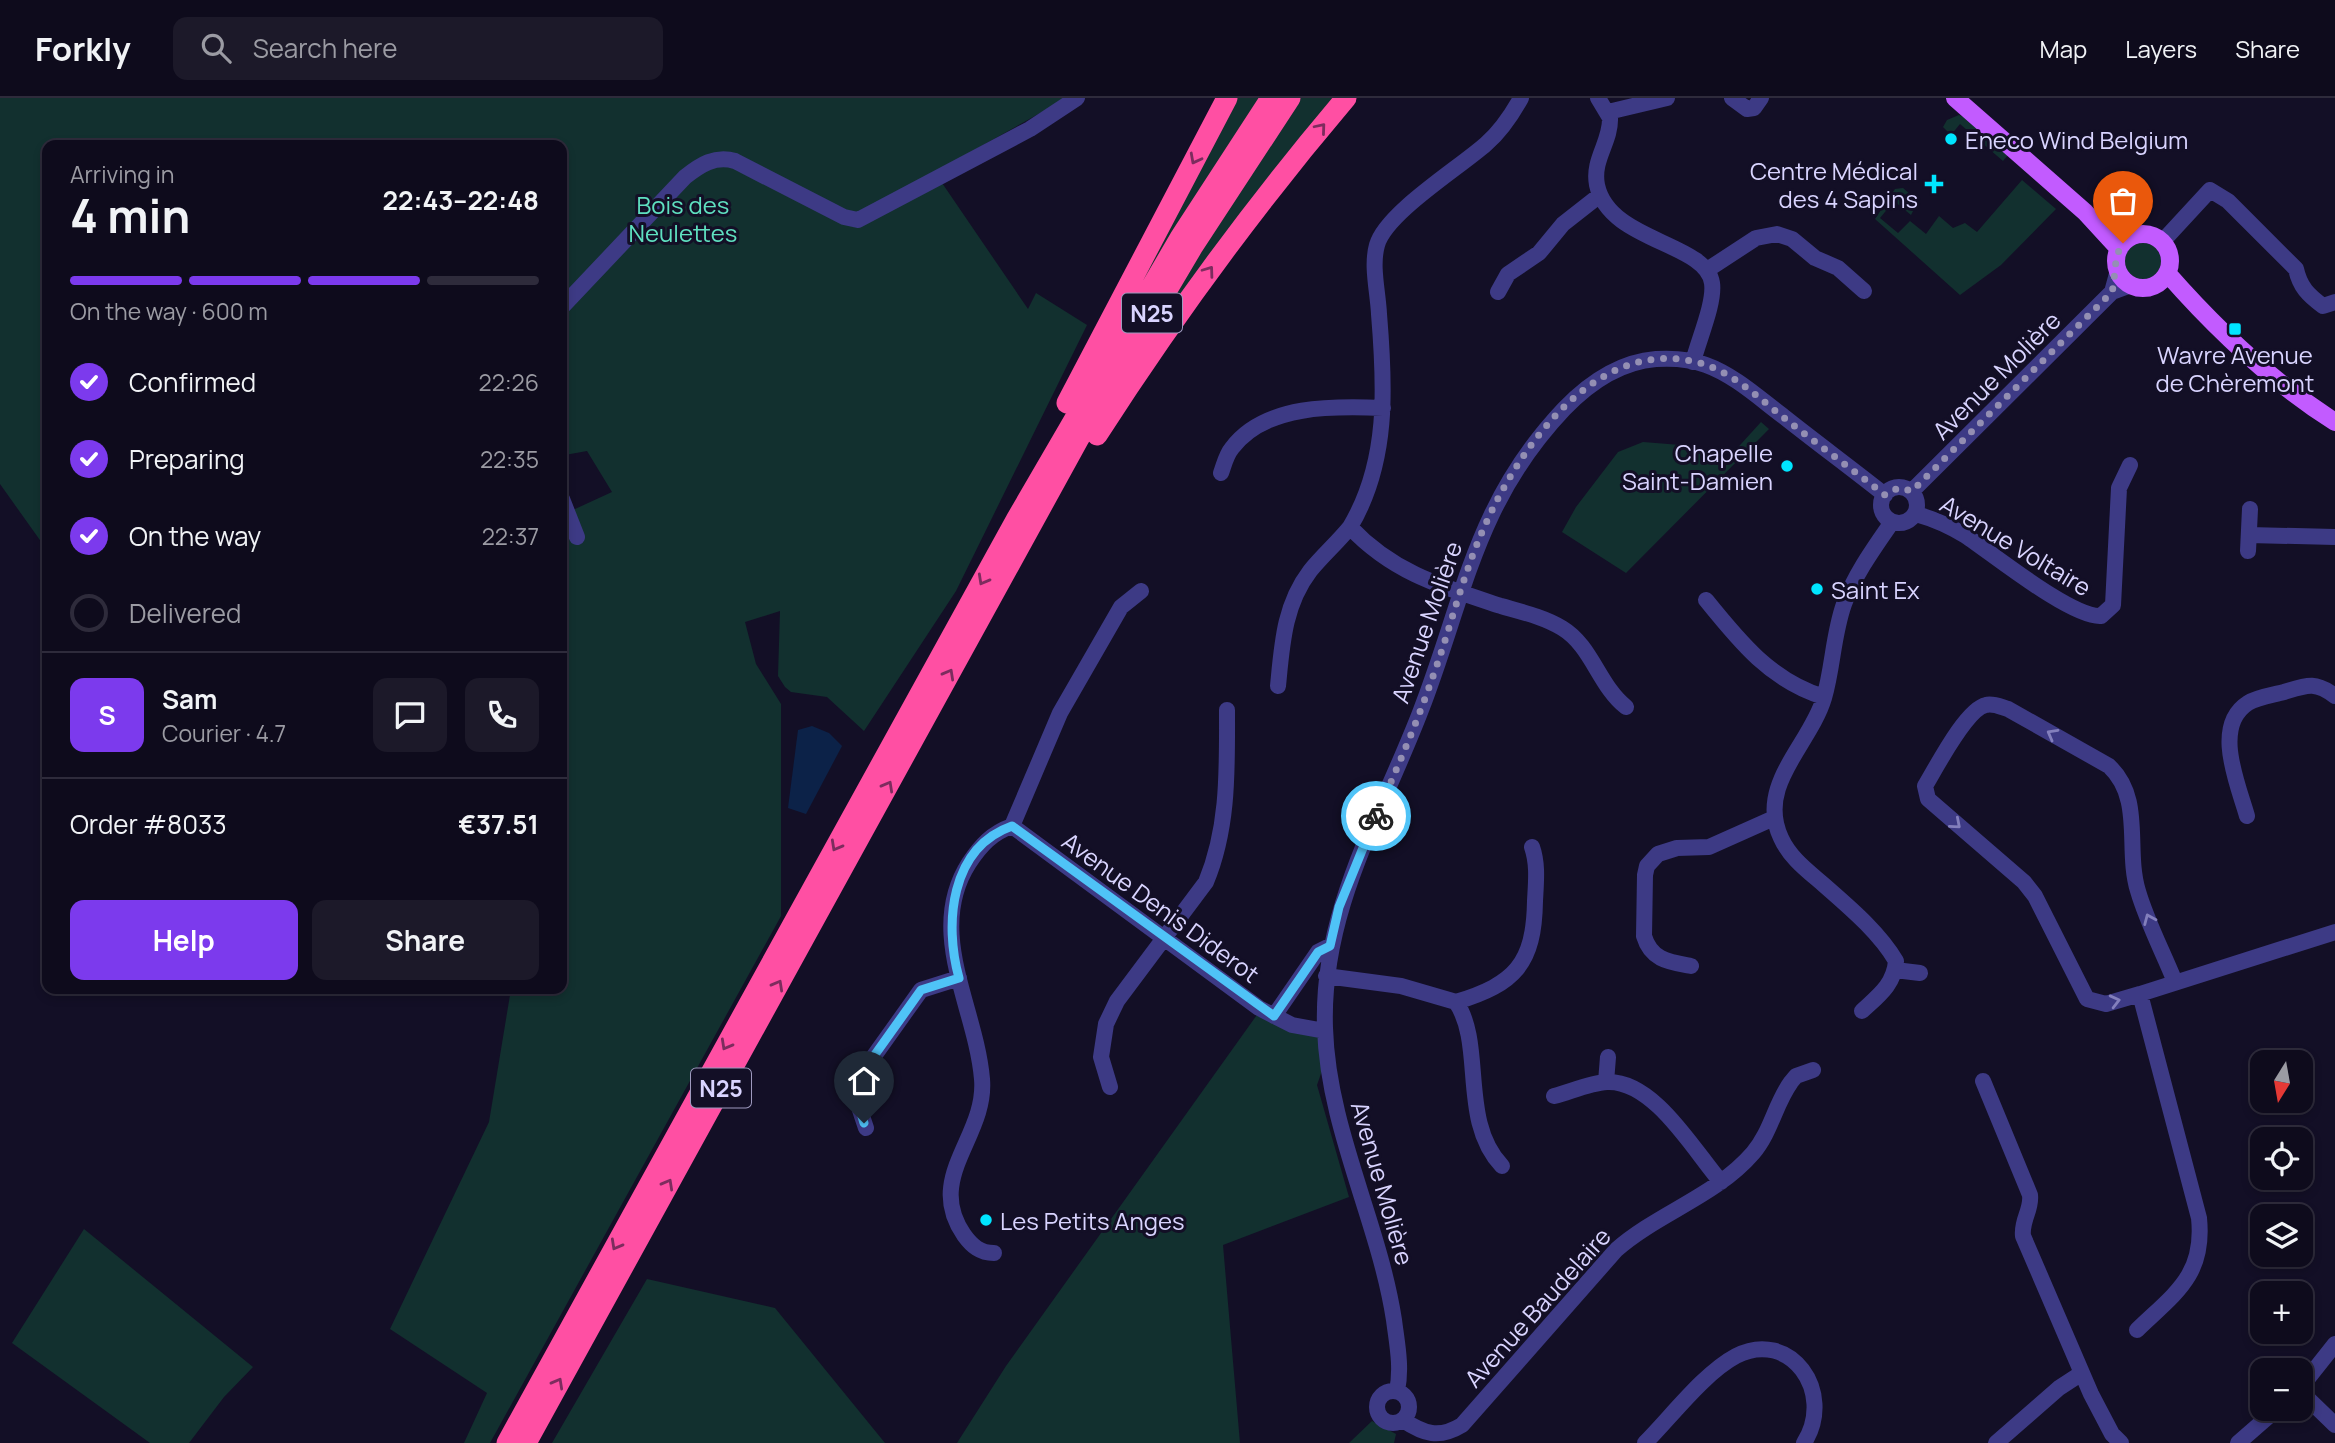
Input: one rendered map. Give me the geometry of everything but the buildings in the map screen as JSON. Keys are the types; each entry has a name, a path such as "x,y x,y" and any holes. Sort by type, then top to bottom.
{"highway":[{"path":"1227,98 1016,501 1021,528 1043,525 1135,376 1219,258 1346,98"},
{"name":"N25","path":"526,1443 1180,239 1271,98"},
{"name":"N25","path":"507,1443 1021,528 1193,246 1290,98"}],"main road":[{"path":"1955,98 2124,244"},
{"path":"2150,287 2167,273 2167,236 2142,234 2124,244 2118,270 2131,285 2150,287 2172,294 2196,308"},
{"path":"2167,273 2196,308 2286,387 2335,422"}],"street":[{"path":"567,302 697,167 716,160 739,163 844,216 858,220 1030,129 1077,98"},
{"path":"1278,686 1284,629 1294,598 1308,574 1350,527 1367,493 1383,408 1384,374 1375,264 1380,238 1395,218 1502,129 1521,98"},
{"path":"1598,98 1608,112 1610,125 1597,159 1600,195 1619,220 1696,260 1707,270 1712,282 1712,296 1693,362"},
{"path":"1608,112 1667,98"},
{"path":"1732,98 1748,109 1754,108 1761,98"},
{"path":"2167,236 2210,190 2228,201 2296,269 2299,284 2310,297 2323,306 2335,302"},
{"path":"1498,292 1508,274 1538,253 1563,224 1600,195"},
{"path":"1707,270 1752,240 1777,234 1792,239 1818,260 1838,268 1864,290"},
{"name":"Avenue Molière","path":"2112,292 2118,270"},
{"name":"Avenue Molière","path":"1912,491 2112,292 2131,285"},
{"name":"Avenue Molière","path":"1403,1420 1408,1414 1409,1402 1397,1391 1400,1365 1388,1282 1334,1097 1325,1031 1326,976 1339,907 1422,707 1484,526 1508,480 1539,436 1577,396 1606,374 1631,364 1661,359 1693,362 1734,380 1885,495"},
{"path":"1221,473 1232,447 1277,418 1321,407 1383,408"},
{"name":"Avenue Voltaire","path":"1916,514 1954,529 2037,587 2090,615 2101,617 2113,605 2119,488 2130,465"},
{"path":"1898,488 1912,491 1916,514 1906,522 1892,522 1882,511 1885,495 1898,488"},
{"path":"2250,509 2248,543 2335,537"},
{"path":"567,512 577,537"},
{"path":"1862,1011 1886,989 1896,961 1891,952 1843,902 1791,856 1774,818 1779,782 1813,725 1824,697 1832,647 1845,604 1862,568 1892,522"},
{"path":"1350,527 1377,553 1398,568 1535,616 1570,633 1594,665 1606,690 1626,707"},
{"path":"994,1253 983,1252 971,1244 958,1225 951,1202 953,1171 976,1122 982,1088 950,930 959,883 987,839 1012,826 1060,713 1121,607 1141,591"},
{"path":"1706,600 1745,648 1764,665 1807,692 1824,697"},
{"path":"2247,816 2230,742 2232,724 2238,711 2250,701 2307,685 2321,686 2335,696"},
{"path":"2175,982 2137,888 2129,800 2120,776 2109,766 2008,709 1989,704 1982,706 1966,722 1925,786 1928,799 2024,882 2035,896 2087,999 2106,1004 2335,932"},
{"path":"1110,1087 1101,1057 1106,1024 1117,1001 1206,882 1214,861 1223,819 1227,710"},
{"path":"1691,966 1658,957 1647,944 1644,936 1647,866 1667,849 1709,847 1774,818"},
{"name":"Avenue Denis Diderot","path":"1012,826 1274,1016 1301,1028 1325,1031"},
{"path":"1326,976 1401,986 1456,1002 1499,986 1513,975 1526,958 1534,927 1536,860 1532,847"},
{"path":"1274,1016 1318,952 1330,946"},
{"path":"1895,970 1920,973"},
{"path":"866,1128 860,1110 866,1092 864,1070 921,990 959,978"},
{"path":"2137,1330 2183,1286 2196,1261 2200,1239 2199,1218 2140,994"},
{"path":"1456,1002 1468,1030 1472,1083 1480,1118 1492,1155 1502,1166"},
{"path":"1606,1082 1608,1057"},
{"name":"Avenue Baudelaire","path":"1403,1420 1427,1434 1444,1433 1462,1425 1616,1250 1638,1233 1721,1182 1758,1147 1791,1082 1796,1076 1813,1070"},
{"path":"1983,1081 2029,1195 2029,1209 2022,1227 2023,1236 2082,1373 2112,1434 2121,1443"},
{"path":"1554,1096 1606,1082 1632,1088 1652,1100 1721,1182"},
{"path":"2313,1373 2335,1344"},
{"path":"1645,1443 1722,1366 1737,1355 1753,1352 1773,1352 1789,1358 1812,1384 1816,1415 1804,1443"},
{"path":"1996,1443 2059,1388 2082,1373"},
{"path":"1397,1391 1384,1394 1379,1400 1378,1411 1390,1423 1403,1420"},
{"path":"2313,1402 2335,1425"},
{"path":"2238,1443 2263,1421"}],"green space":[{"name":"Bois des Neulettes","path":"0,98 1067,98 844,223 940,180 1028,309 1036,293 1087,325 956,591 864,731 827,697 791,692 785,687 778,676 780,611 745,622 756,664 781,704 781,916 490,1443 464,1443 487,1393 390,1329 489,1122 510,994 567,994 567,513 612,492 587,451 567,455 567,140 42,140 42,543 0,484"},
{"path":"1233,98 1264,98 1146,281 1135,287"},
{"path":"1299,98 1338,98 1136,365 1172,298"},
{"path":"1959,115 2009,154 2003,161 1960,124 1951,135 1943,127 1947,120"},
{"path":"2022,180 2056,209 2001,265 1960,295 1875,219 1895,189 1903,188 1918,201 1911,215 1894,201 1880,218 1898,233 1910,221 1926,234 1939,216 1953,228 1965,223 1977,232"},
{"path":"2143,243 2156,248 2161,261 2156,274 2143,279 2130,274 2125,261 2130,248"},
{"path":"1761,422 1769,429 1626,573 1562,532 1576,507 1618,452 1643,442 1693,446 1721,466"},
{"path":"1259,1012 1322,1037 1324,1065 1317,1085 1349,1197 1223,1245 1240,1443 957,1443 1006,1366"},
{"path":"84,1229 253,1367 224,1397 189,1443 150,1443 12,1343"},
{"path":"647,1279 775,1308 885,1443 552,1443"},
{"path":"1372,1421 1396,1434 1394,1443 1349,1443"}],"water":[{"path":"812,726 829,733 842,746 806,814 788,808 798,730"}],"way so far":[{"path":"1376,816 1422,707 1484,526 1520,461 1539,436 1592,383 1631,364 1650,360 1702,364 1742,385 1885,495 1898,488 1912,491 2112,292 2118,270 2116,256 2123,243"}],"place":[{"name":"Eneco Wind Belgium","path":"1951,139"},
{"name":"Centre Médical des 4 Sapins","path":"1934,184"},
{"name":"Wavre Avenue de Chèremont","path":"2235,329"},
{"name":"Chapelle Saint-Damien","path":"1787,466"},
{"name":"Saint Ex","path":"1817,589"},
{"name":"Les Petits Anges","path":"986,1220"}],"route":[{"path":"864,1123 860,1105 866,1092 864,1070 921,990 959,978 951,948 951,916 955,895 972,859 992,835 1012,826 1274,1016 1285,996 1318,952 1330,946 1339,907 1376,816"}]}
